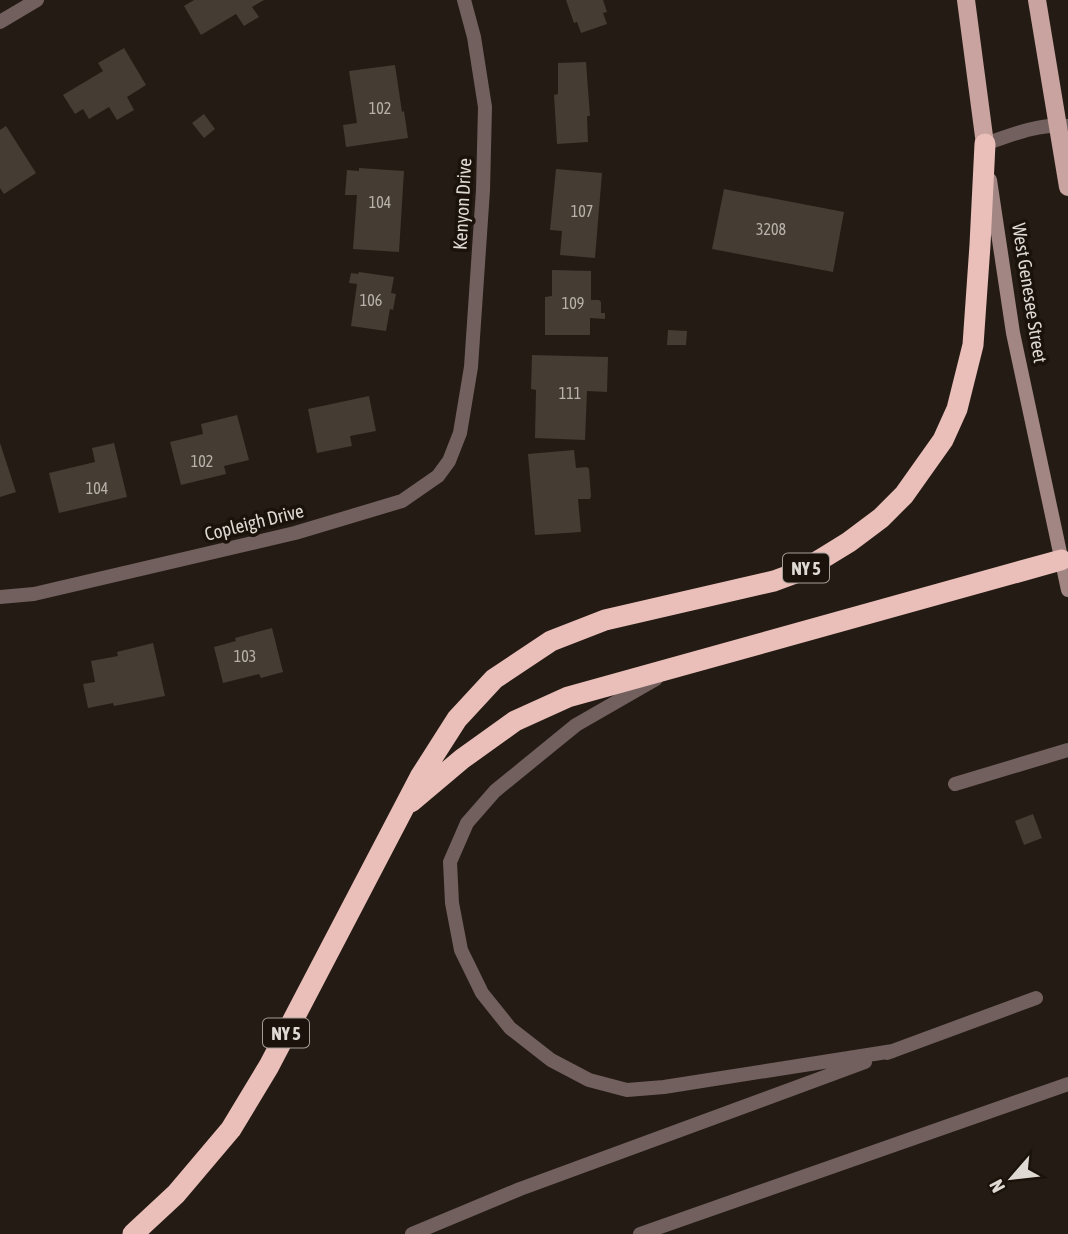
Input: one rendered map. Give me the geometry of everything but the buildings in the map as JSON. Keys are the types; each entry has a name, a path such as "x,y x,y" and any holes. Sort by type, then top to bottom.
{"highway":[{"name":"NY 5","path":"133,1234 176,1194 231,1129 269,1066 419,777 457,719 495,678 551,641 606,620 775,582 801,571 849,542 904,495 943,440 957,409 972,345 985,144"},
{"path":"404,808 462,759 515,721 568,697 1064,559"}],"main road":[{"name":"West Genesee Street","path":"967,0 1013,333 1064,559 1068,590"},
{"path":"1037,0 1063,126 1068,187"}],"street":[{"path":"0,22 37,0"},
{"name":"Kenyon Drive","path":"464,0 474,37 485,107 483,190 471,367 464,410"},
{"path":"985,144 1017,133 1063,126"},
{"name":"Copleigh Drive","path":"0,597 34,594 282,536 402,501 438,476 449,461 460,433 464,410"},
{"path":"675,667 576,725 495,791 467,823 450,862 452,903 461,950 482,993 510,1028 551,1060 589,1080 627,1090 664,1087 894,1051"},
{"path":"955,784 1068,750"},
{"path":"412,1234 520,1189 1036,998"},
{"path":"640,1234 1068,1084"}]}
